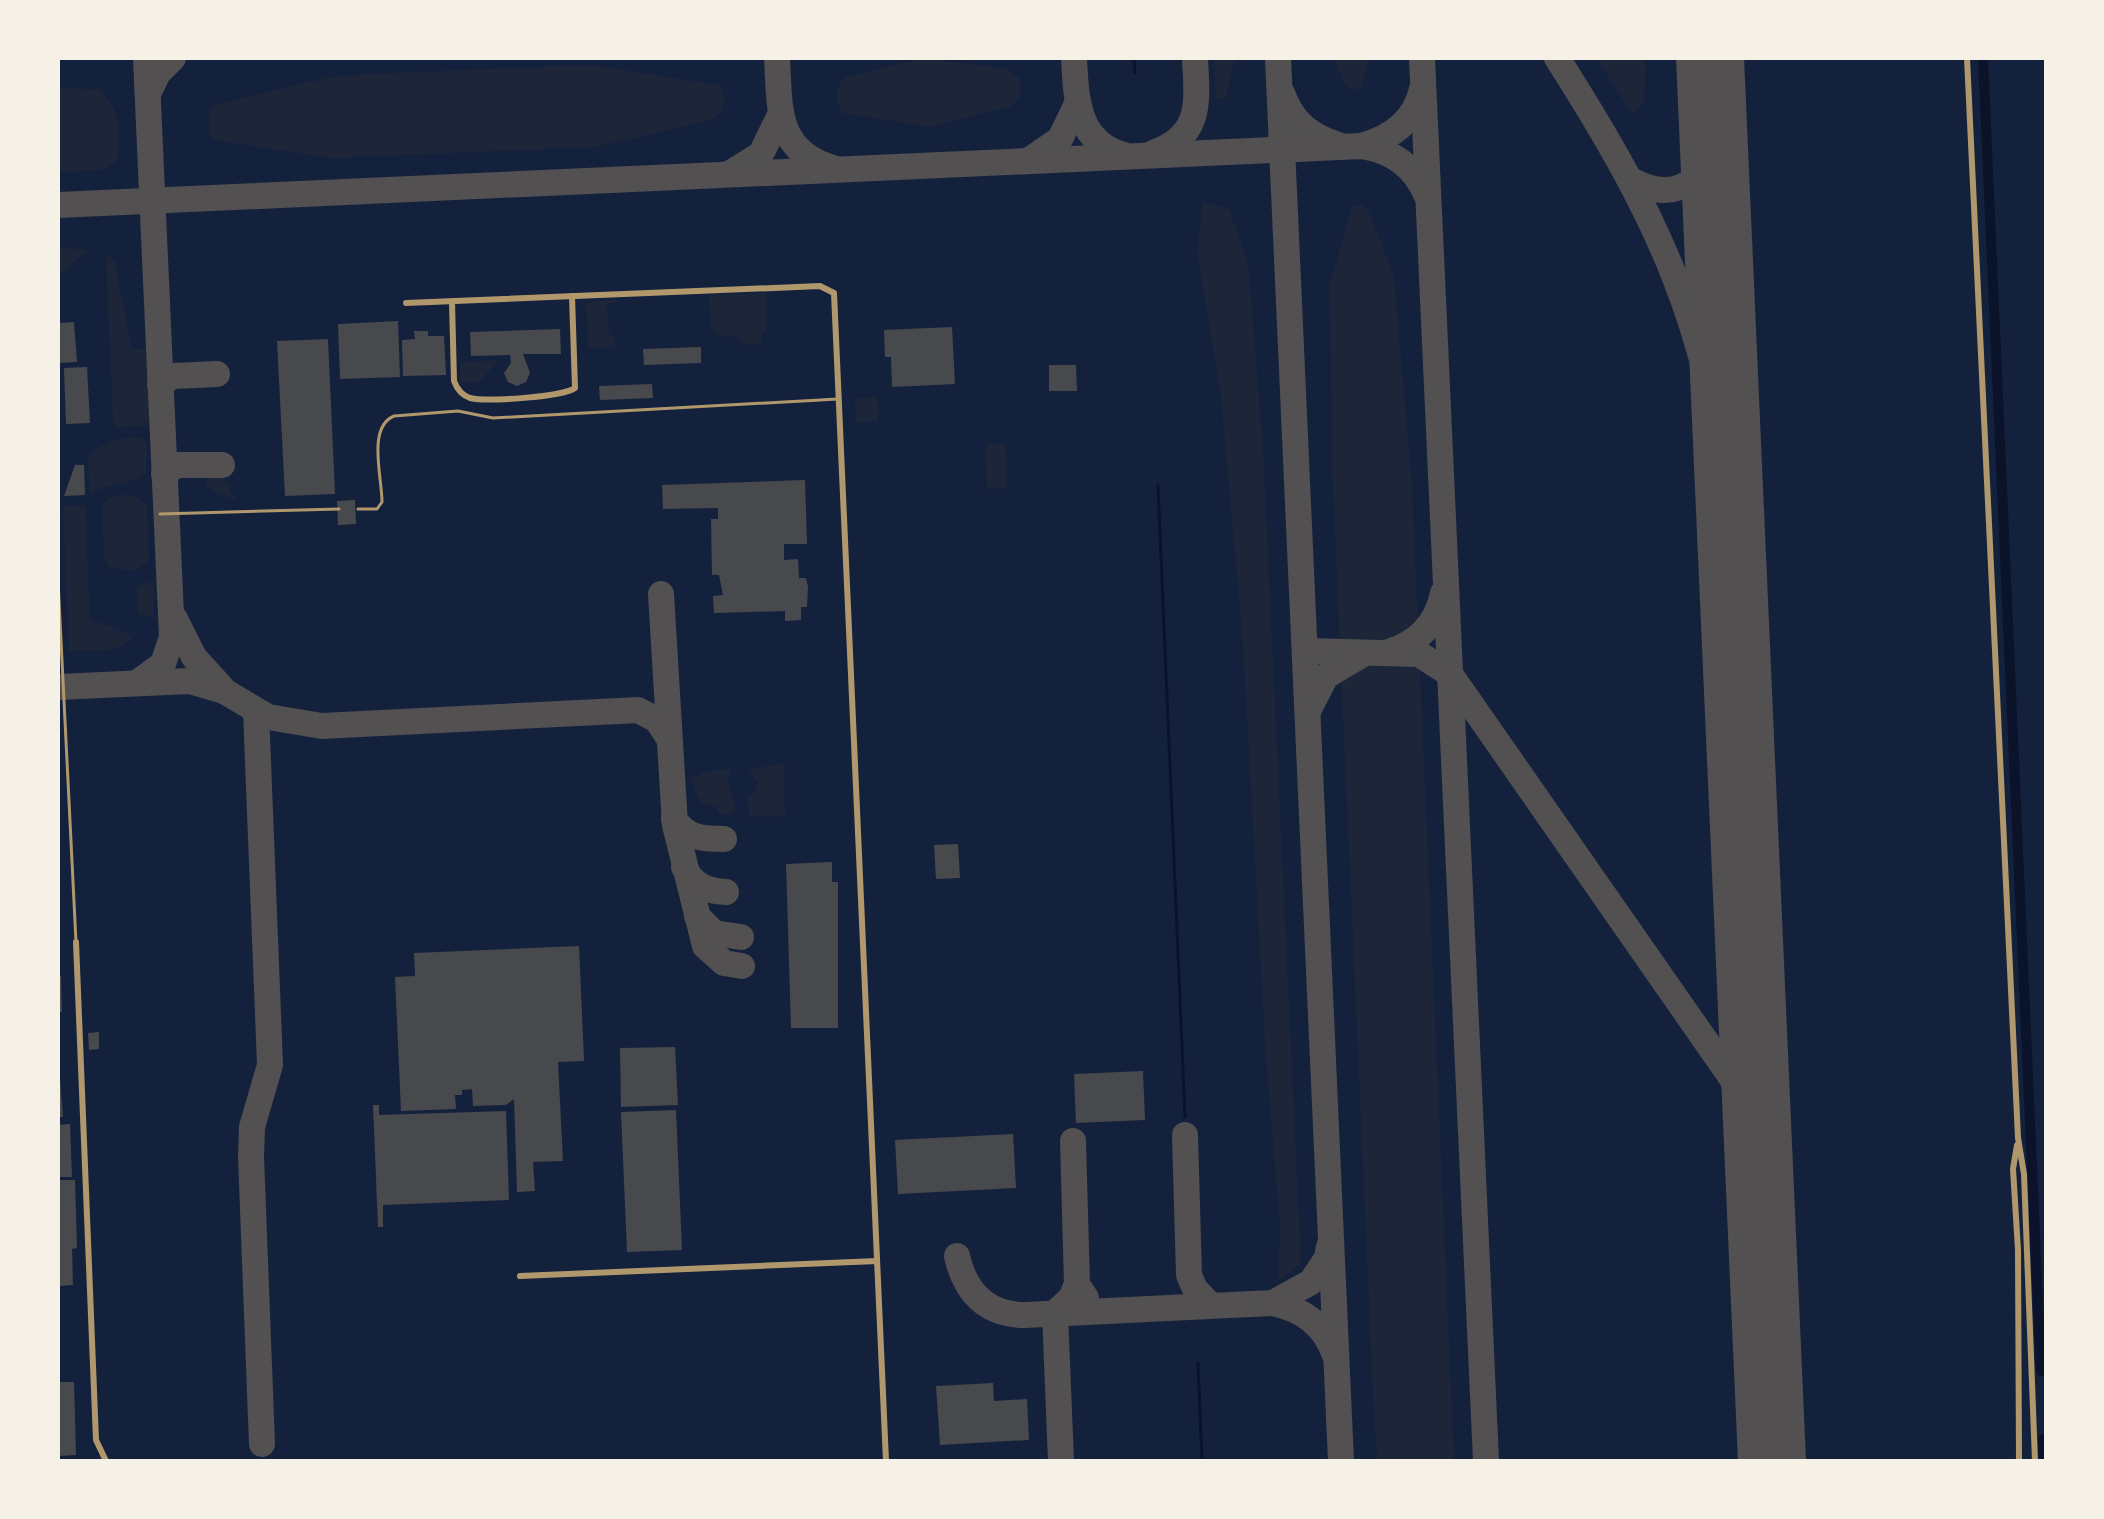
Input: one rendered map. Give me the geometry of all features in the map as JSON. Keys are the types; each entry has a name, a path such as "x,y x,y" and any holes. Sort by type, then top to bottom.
{"street":[{"path":"1967,58 2018,1138 2024,1174 2035,1461"},
{"path":"406,303 820,286 830,289 835,298 886,1461"},
{"path":"452,302 454,381 461,394 478,398 553,394 575,388 572,296"},
{"path":"76,942 96,1440 106,1461"},
{"path":"2018,1138 2013,1169 2018,1250 2019,1461"},
{"path":"520,1276 877,1261"}],"lane":[{"path":"358,509 377,509 382,502 379,432 386,419 394,416 458,411 493,418 838,399"},
{"path":"160,514 339,509"},
{"path":"58,580 76,942"}],"shaded area":[{"path":"921,58 1008,69 1020,79 1021,96 1011,106 930,127 843,113 840,109 837,90 844,78"},
{"path":"1214,58 1235,58 1226,97 1216,100"},
{"path":"1334,58 1370,58 1362,86 1354,91 1345,85"},
{"path":"1596,58 1646,58 1644,103 1632,113"},
{"path":"590,65 720,85 724,106 710,120 595,147 331,158 214,140 209,135 210,109 219,104 327,78"},
{"path":"58,88 99,89 107,98 118,123 116,163 101,170 58,172"},
{"path":"1203,202 1229,209 1248,264 1263,448 1301,1264 1278,1281 1280,1225 1265,1044 1243,643 1221,396 1197,251"},
{"path":"1360,204 1368,210 1394,276 1412,488 1454,1461 1378,1461 1374,1415 1332,464 1330,283 1352,207"},
{"path":"58,247 61,247 88,250 58,276"},
{"path":"106,257 111,257 115,263 132,349 148,349 151,420 147,425 119,427 113,422"},
{"path":"766,293 767,332 762,332 762,344 745,345 737,336 724,337 711,331 709,295"},
{"path":"586,302 619,302 607,304 609,335 614,335 615,347 589,348"},
{"path":"499,360 479,382 460,383 460,362"},
{"path":"877,397 878,421 856,422 855,399"},
{"path":"131,437 147,440 146,473 90,492 87,458 107,443"},
{"path":"1005,443 1007,488 987,489 986,444"},
{"path":"209,476 222,476 237,501 206,487"},
{"path":"132,495 147,504 149,562 134,571 109,568 104,558 102,506 109,498"},
{"path":"85,505 90,619 133,636 113,649 69,651 63,506"},
{"path":"153,581 154,617 138,613 136,588"},
{"path":"784,763 785,816 749,817 748,796 756,790 758,782 748,770"},
{"path":"732,768 728,782 736,805 731,815 719,814 716,807 701,803 690,779 705,772"}],"building":[{"path":"398,321 400,377 340,379 338,324"},
{"path":"74,322 77,362 58,363 58,323"},
{"path":"952,327 955,384 892,387 891,357 885,357 884,330"},
{"path":"560,329 561,354 523,354 530,373 526,382 517,386 508,382 504,373 511,363 510,355 471,356 470,332"},
{"path":"414,331 428,331 428,336 444,336 446,375 403,376 402,340 415,339"},
{"path":"328,339 335,494 285,496 277,341"},
{"path":"701,347 701,363 644,365 643,349"},
{"path":"1049,365 1076,365 1077,391 1049,391"},
{"path":"87,367 90,423 66,424 64,368"},
{"path":"652,384 653,398 600,400 599,386"},
{"path":"75,465 84,465 85,495 64,496"},
{"path":"805,480 807,544 784,544 784,560 798,559 799,578 806,578 807,607 801,607 801,620 785,621 785,611 714,613 713,596 723,595 719,575 712,575 711,519 718,519 718,508 663,509 662,485"},
{"path":"355,500 356,524 338,525 337,501"},
{"path":"958,844 960,878 936,879 934,845"},
{"path":"832,862 832,882 838,882 838,1028 791,1028 786,864"},
{"path":"579,946 584,1061 558,1062 563,1161 533,1162 535,1191 517,1192 514,1099 506,1105 473,1106 472,1089 462,1090 462,1095 455,1095 456,1109 401,1111 395,977 415,976 414,953"},
{"path":"58,976 61,976 62,1012 58,1012"},
{"path":"99,1032 99,1049 89,1050 88,1033"},
{"path":"675,1047 678,1105 621,1107 620,1048"},
{"path":"1143,1071 1145,1120 1076,1123 1074,1074"},
{"path":"60,1078 63,1117 58,1117"},
{"path":"373,1105 379,1105 379,1115 506,1111 509,1200 383,1205 383,1227 378,1227"},
{"path":"676,1110 682,1250 627,1252 621,1112"},
{"path":"70,1124 72,1177 58,1177 58,1125"},
{"path":"1013,1134 1016,1188 898,1194 895,1140"},
{"path":"58,1180 75,1180 77,1248 72,1249 73,1285 58,1286"},
{"path":"58,1382 74,1382 76,1455 58,1456"},
{"path":"993,1383 994,1401 1027,1399 1029,1440 940,1445 936,1386"}],"waterway":[{"path":"1134,58 1135,73"},
{"path":"1983,58 2041,1371"},
{"path":"1158,486 1185,1117"},
{"path":"1198,1363 1202,1461"},
{"path":"2043,1439 2044,1461"}],"taxiway":[{"path":"138,682 163,664 172,637 146,58"},
{"path":"148,94 158,73 173,58"},
{"path":"777,58 781,110 791,139 800,151 833,168"},
{"path":"1074,58 1078,103 1088,130 1108,149 1124,155"},
{"path":"1153,153 1169,146 1189,127 1196,102 1195,58"},
{"path":"1278,58 1341,1461"},
{"path":"1422,58 1486,1461"},
{"path":"1557,58 1624,170 1674,276 1694,330 1709,388 1730,517"},
{"path":"1361,146 1392,133 1408,119 1422,89"},
{"path":"1282,93 1291,112 1303,126 1338,145"},
{"path":"1031,159 1060,139 1076,106"},
{"path":"732,172 761,154 779,117"},
{"path":"58,205 1361,146 1393,156 1409,168 1427,196"},
{"path":"1633,181 1658,190 1680,187 1698,175 1714,154"},
{"path":"160,384 173,376 217,374"},
{"path":"164,474 176,465 222,465"},
{"path":"1389,652 1409,643 1425,630 1436,614 1443,593"},
{"path":"661,594 675,825 705,946 724,963 742,966"},
{"path":"175,619 194,657 222,688"},
{"path":"1305,651 1419,654 1450,674 1756,1113"},
{"path":"1309,709 1326,676 1363,654"},
{"path":"58,687 190,681 224,691 268,717 322,726 638,710 657,720 668,737"},
{"path":"256,711 270,1065 252,1127 251,1157 262,1444"},
{"path":"674,819 684,830 696,836 724,839"},
{"path":"684,867 701,886 726,892"},
{"path":"697,916 714,933 741,937"},
{"path":"1185,1135 1189,1275 1195,1289 1210,1305"},
{"path":"1073,1141 1077,1284 1086,1298"},
{"path":"957,1256 966,1280 979,1299 999,1311 1025,1315 1273,1303 1311,1282 1327,1258 1329,1247"},
{"path":"1061,1461 1055,1313 1071,1298 1077,1284"},
{"path":"1273,1303 1293,1309 1310,1319 1324,1334 1334,1353"}],"runway":[{"path":"1710,58 1772,1461"}]}
